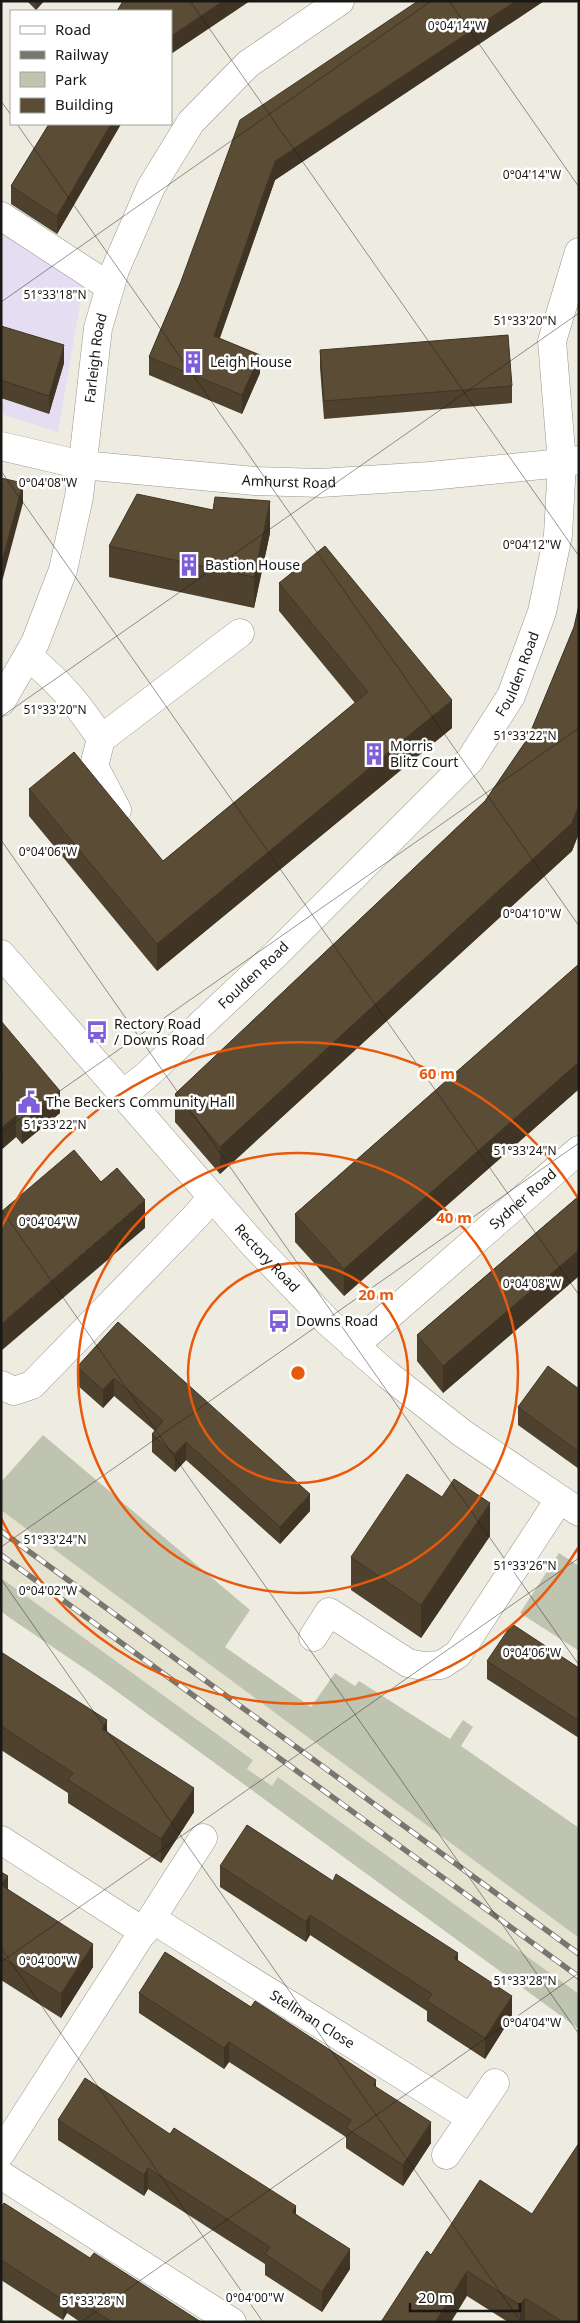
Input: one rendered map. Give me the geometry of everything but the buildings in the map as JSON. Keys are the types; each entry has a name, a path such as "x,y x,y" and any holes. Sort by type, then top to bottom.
{"street":[{"name":"Farleigh Road","path":"1,702 35,643 63,570 79,497 98,328 115,270 151,187 191,122 248,64 340,1"},
{"path":"1,216 110,287"},
{"name":"Foulden Road","path":"122,1095 147,1075 276,954 470,760 511,696 542,612 558,535 570,462 552,341 579,252"},
{"name":"Amhurst Road","path":"1,446 82,465 255,482 320,482 430,476 570,462"},
{"path":"117,810 94,766 102,739 240,633"},
{"path":"28,656 58,680 76,700 102,739"},
{"name":"Rectory Road","path":"1,954 212,1197 328,1322 354,1346 462,1433 569,1506"},
{"name":"Sydner Road","path":"354,1346 579,1150"},
{"path":"1,1385 14,1391 32,1385 197,1215 212,1197"},
{"path":"313,1637 329,1612 408,1663 432,1667 449,1661 458,1654 569,1506"},
{"path":"1,2153 203,1838"},
{"name":"Stellman Close","path":"1,1840 471,2118"},
{"path":"446,2155 495,2083"},
{"path":"1,2176 232,2322"}],"shaded area":[{"path":"1,207 87,264 58,432 1,414"},
{"path":"1,1510 579,1938 579,1994 279,1777 272,1786 247,1769 253,1759 1,1578"}],"green space":[{"path":"43,1435 250,1610 225,1647 311,1707 335,1673 355,1686 359,1681 450,1739 463,1720 473,1727 461,1746 579,1828 579,1938 1,1510 1,1482"},
{"path":"559,1553 579,1566 579,1651 520,1613"},
{"path":"1,1578 253,1760 247,1769 272,1786 278,1777 579,1994 579,2029 97,1677 7,1616 1,1611"}],"railway":[{"path":"1,1531 579,1954"},
{"path":"1,1555 579,1977"}],"place":[{"name":"Leigh House","path":"193,362"},
{"name":"Bastion House","path":"189,565"},
{"name":"Morris Blitz Court","path":"374,754"},
{"name":"Rectory Road / Downs Road","path":"97,1032"},
{"name":"The Beckers Community Hall","path":"29,1102"},
{"name":"Downs Road","path":"279,1321"}]}
